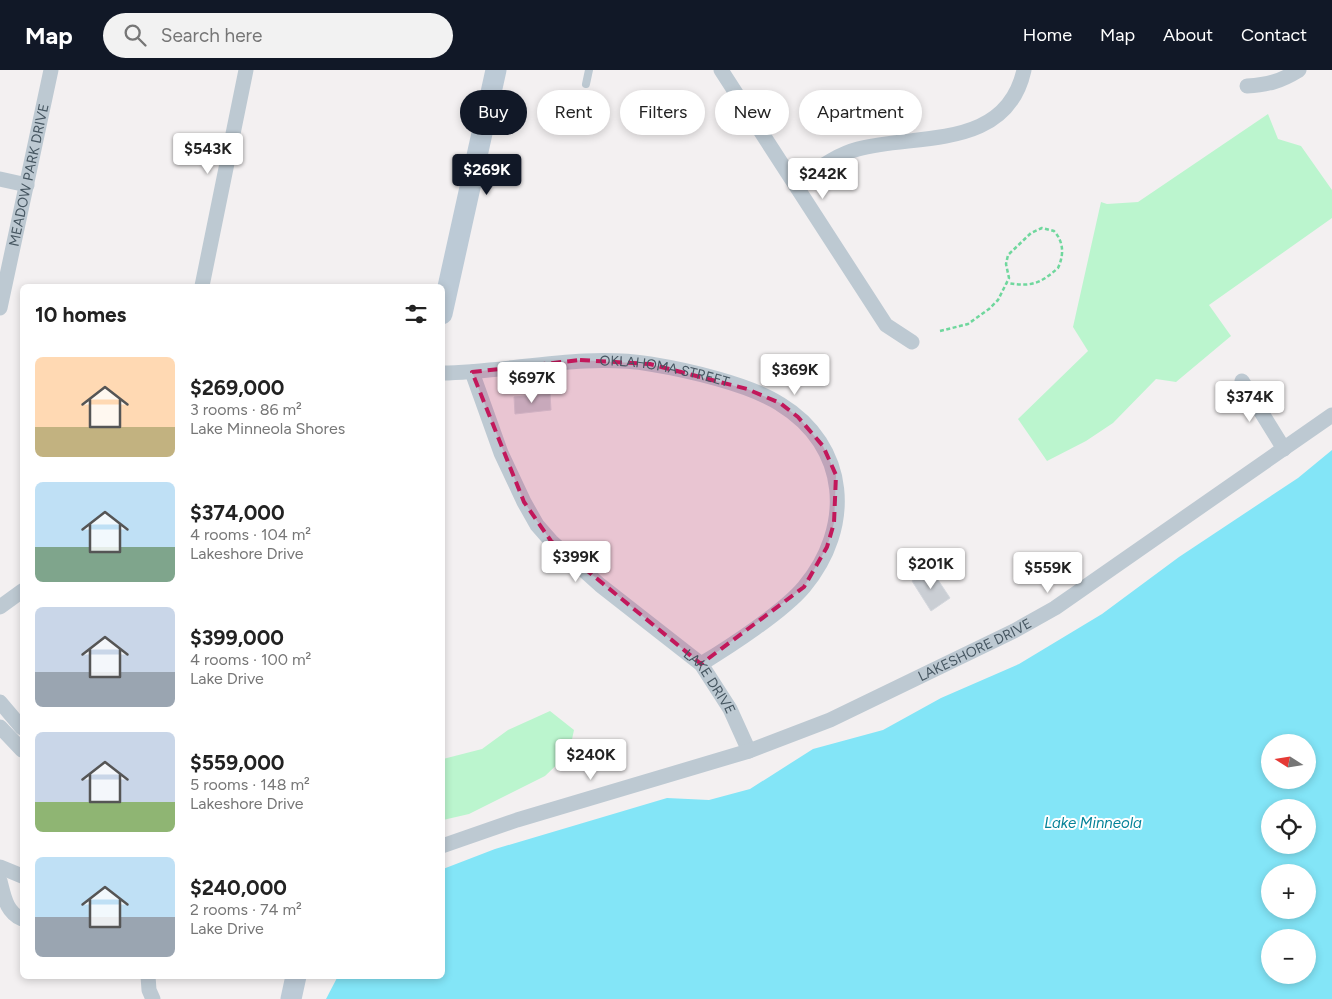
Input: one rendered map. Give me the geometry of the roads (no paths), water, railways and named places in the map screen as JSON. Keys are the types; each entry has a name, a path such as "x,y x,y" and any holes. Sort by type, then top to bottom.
{"main road":[{"path":"445,300 496,70"},
{"path":"290,999 295,979"}],"street":[{"name":"MEADOW PARK DRIVE","path":"0,308 51,70"},
{"path":"202,284 246,70"},
{"path":"721,70 886,325 912,342"},
{"path":"795,184 838,156 860,148 951,136 977,128 1004,108 1015,92 1024,70"},
{"path":"1247,86 1275,83 1299,70"},
{"path":"0,179 27,185"},
{"name":"OKLAHOMA STREET","path":"445,373 472,372 580,360 650,364 709,377 780,403 798,418 823,446 836,475 838,504 827,547 816,570 804,587 790,601 701,664"},
{"name":"LAKE DRIVE","path":"472,372 501,453 537,525 551,541 600,585 701,664 730,709 749,751"},
{"path":"1242,381 1284,449"},
{"name":"LAKESHORE DRIVE","path":"749,751 876,700 1014,631 1055,608 1332,415"},
{"path":"0,607 20,592"},
{"path":"0,702 20,726"},
{"path":"0,727 20,743"},
{"path":"445,845 517,820 749,751"},
{"path":"0,867 20,875"},
{"path":"0,881 8,906 15,915 20,917"},
{"path":"148,979 149,990 153,999"}],"lane":[{"path":"586,84 589,70"}],"water":[{"name":"Lake Minneola","path":"1332,450 1332,999 326,999 336,979 445,979 445,868 495,849 667,798 709,800 750,789 813,749 883,730 941,698 1019,664 1102,614 1179,557 1298,478"}]}
